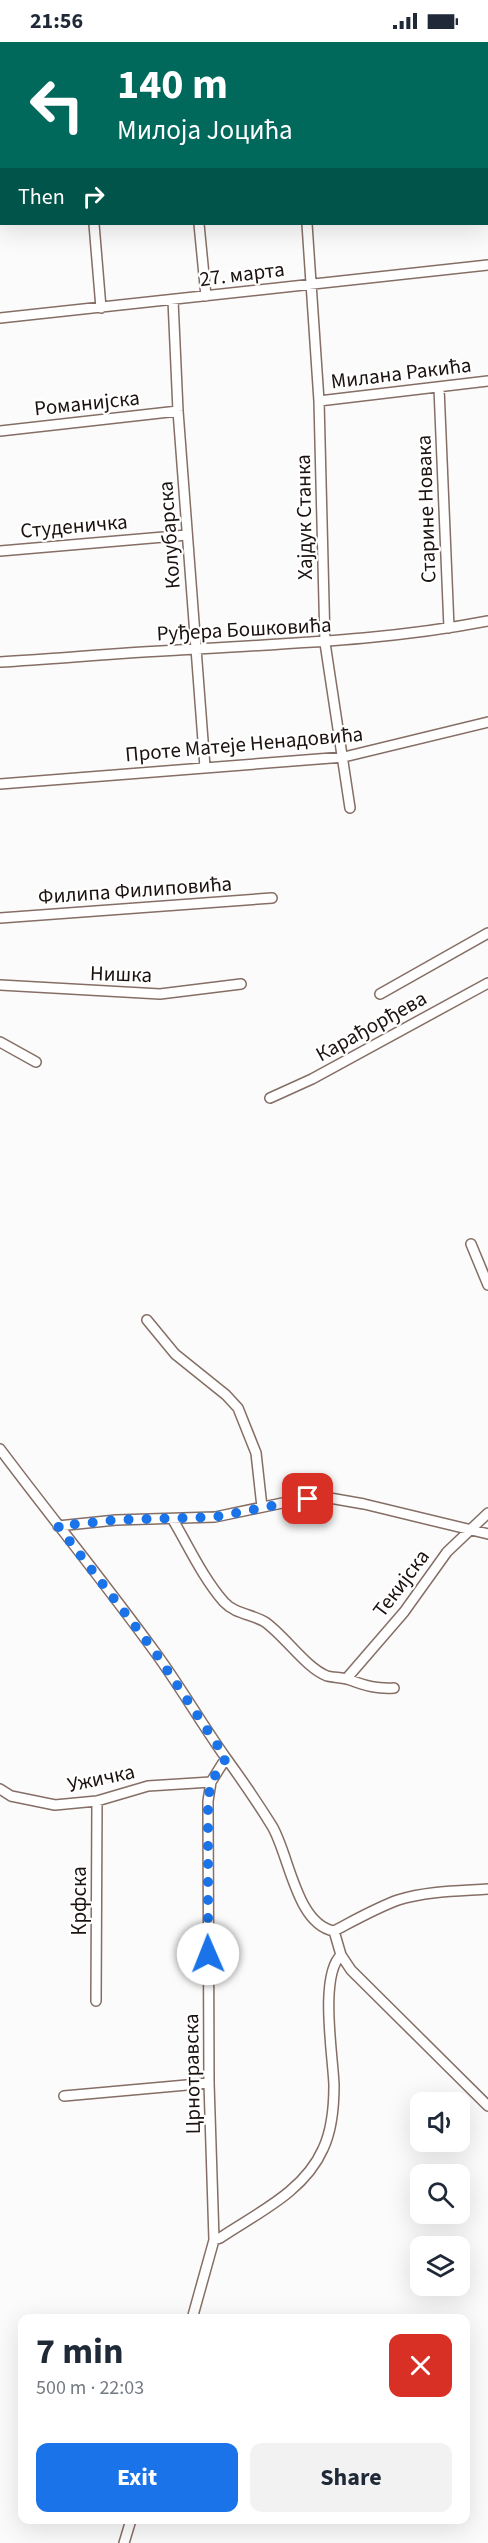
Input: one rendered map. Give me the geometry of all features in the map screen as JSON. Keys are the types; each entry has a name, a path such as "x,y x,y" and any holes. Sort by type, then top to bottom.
{"street":[{"path":"94,225 101,308"},
{"path":"199,225 206,296"},
{"name":"Хајдук Станка","path":"307,225 313,284 319,401 325,643 350,808"},
{"name":"27. марта","path":"0,318 488,265"},
{"name":"Колубарска","path":"173,300 178,411 205,767"},
{"name":"Милана Ракића","path":"319,401 488,381"},
{"name":"Старине Новака","path":"439,388 449,628"},
{"name":"Романијска","path":"0,431 178,411"},
{"name":"Студеничка","path":"0,551 187,535"},
{"name":"Руђера Бошковића","path":"0,662 325,643 488,621"},
{"name":"Проте Матеје Ненадовића","path":"0,784 344,757 488,722"},
{"name":"Филипа Филиповића","path":"0,918 272,898"},
{"path":"380,994 488,933"},
{"name":"Карађорђева","path":"270,1098 312,1079 488,983"},
{"name":"Нишка","path":"0,985 160,993 241,984"},
{"path":"0,1042 36,1062"},
{"path":"471,1244 488,1285"},
{"path":"147,1320 175,1354 226,1395 238,1408 256,1453 262,1508"},
{"path":"0,1449 155,1652 246,1784 274,1830 290,1873 316,1923 324,1929 334,1931 368,1912 400,1900 434,1893 488,1889"},
{"path":"58,1526 116,1520 215,1517 324,1497 364,1504 488,1534"},
{"name":"Текијска","path":"347,1678 404,1612 447,1552 488,1513"},
{"path":"173,1520 203,1574 226,1603 242,1614 262,1620 327,1676 347,1678 377,1689 394,1688"},
{"name":"Црнотравска","path":"193,2314 214,2240 209,2083 208,1801 211,1782 226,1758"},
{"name":"Ужичка","path":"0,1789 11,1796 55,1805 96,1801 148,1786 211,1782"},
{"name":"Крфска","path":"96,1801 96,2001"},
{"path":"334,1931 341,1955 351,1970 488,2107"},
{"path":"214,2240 283,2198 306,2176 324,2149 332,2117 334,2087 328,2000 336,1960 341,1955"},
{"path":"64,2096 209,2083"},
{"path":"123,2543 129,2524"}],"route":[{"path":"208,1954 208,1801 211,1782 226,1758 155,1652 58,1526 116,1520 215,1517 308,1499"}]}
